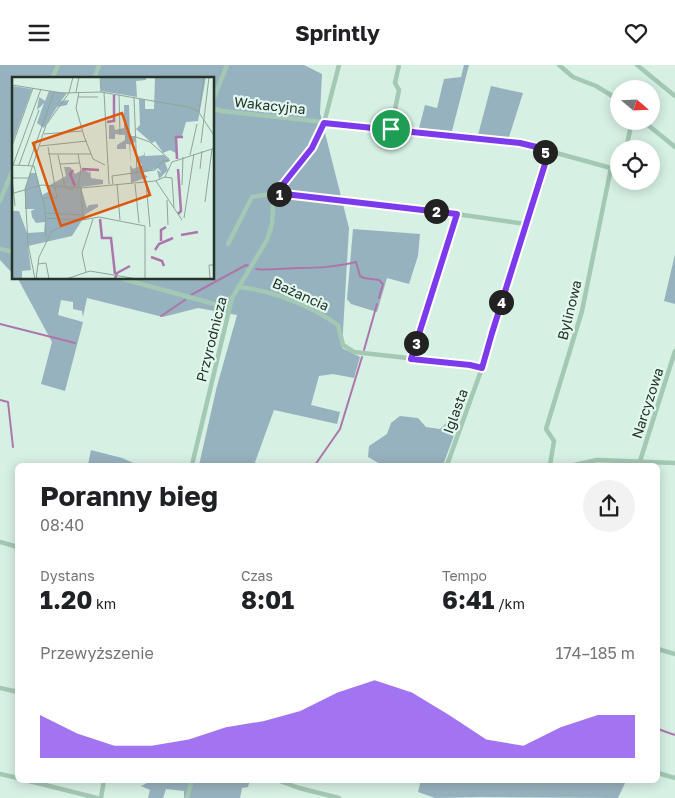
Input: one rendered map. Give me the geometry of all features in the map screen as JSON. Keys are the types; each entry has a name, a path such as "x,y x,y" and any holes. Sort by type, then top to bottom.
{"street":[{"path":"53,77 58,65"},
{"path":"95,77 100,65"},
{"path":"215,95 227,65"},
{"path":"276,193 312,148 324,123 339,65"},
{"path":"391,129 399,90 395,83 399,65"},
{"path":"559,65 573,77 596,86 610,95"},
{"path":"637,65 675,96"},
{"name":"Wakacyjna","path":"215,109 324,123 520,143 610,169"},
{"path":"654,130 675,147"},
{"name":"Iglasta","path":"448,463 482,368 545,164 545,149"},
{"name":"Iglasta","path":"545,164 555,152"},
{"path":"0,201 12,172"},
{"name":"Bylinowa","path":"550,463 554,441 546,429 582,311 610,174"},
{"path":"228,244 252,197 276,193 526,224"},
{"name":"Przyrodnicza","path":"192,463 229,308 238,287 267,240 272,225 276,193"},
{"path":"457,214 411,359 482,368"},
{"path":"127,280 229,308"},
{"name":"Bażancia","path":"238,287 270,292 329,319 338,325 343,345 354,352 411,359"},
{"name":"Narcyzowa","path":"640,461 675,351"},
{"path":"583,463 596,460 675,463"},
{"path":"0,542 15,546"},
{"path":"660,650 675,654"},
{"path":"0,688 15,691"},
{"path":"0,774 15,777"},
{"path":"660,774 675,778"},
{"path":"37,783 99,798 103,783"},
{"path":"187,798 191,783"},
{"path":"288,783 340,798"}],"shaded area":[{"path":"0,65 304,65 322,74 320,113 349,228 342,348 360,357 354,378 333,374 319,376 311,405 340,412 337,424 274,410 255,463 199,463 217,386 237,315 198,308 163,317 87,298 83,317 82,311 73,309 73,302 61,300 58,315 83,322 65,391 41,384 52,342 19,280 215,280 215,77 12,77 12,273 0,260"},
{"path":"464,65 469,65 452,131 419,128 425,105 437,108 444,79 461,77"},
{"path":"491,86 523,93 509,137 478,135"},
{"path":"353,229 420,234 418,256 409,284 387,278 377,312 351,304 347,299"},
{"path":"675,254 675,304 664,301"},
{"path":"455,414 462,414 444,463 378,463 368,457 369,446 387,434 391,423 400,416 418,418 426,427 440,429"},
{"path":"91,450 133,463 88,463"},
{"path":"147,783 249,783 248,787 242,788 240,798 184,798 184,791 166,789 163,798 148,798 150,790 141,786"},
{"path":"420,783 625,783 618,798 435,798 418,792"}],"waterway":[{"path":"256,269 321,267 356,262 360,276 379,280 383,284 379,298"},
{"path":"191,295 246,265 249,266"},
{"path":"161,316 185,300"},
{"path":"364,350 377,304"},
{"path":"0,324 75,343"},
{"path":"316,463 340,429 362,357"},
{"path":"0,400 8,402 13,447"},
{"path":"660,730 675,735"}],"route":[{"path":"324,123 391,129 520,143 545,149 545,164 482,368 411,359 457,214 276,193 306,157 318,139 324,123"}]}
